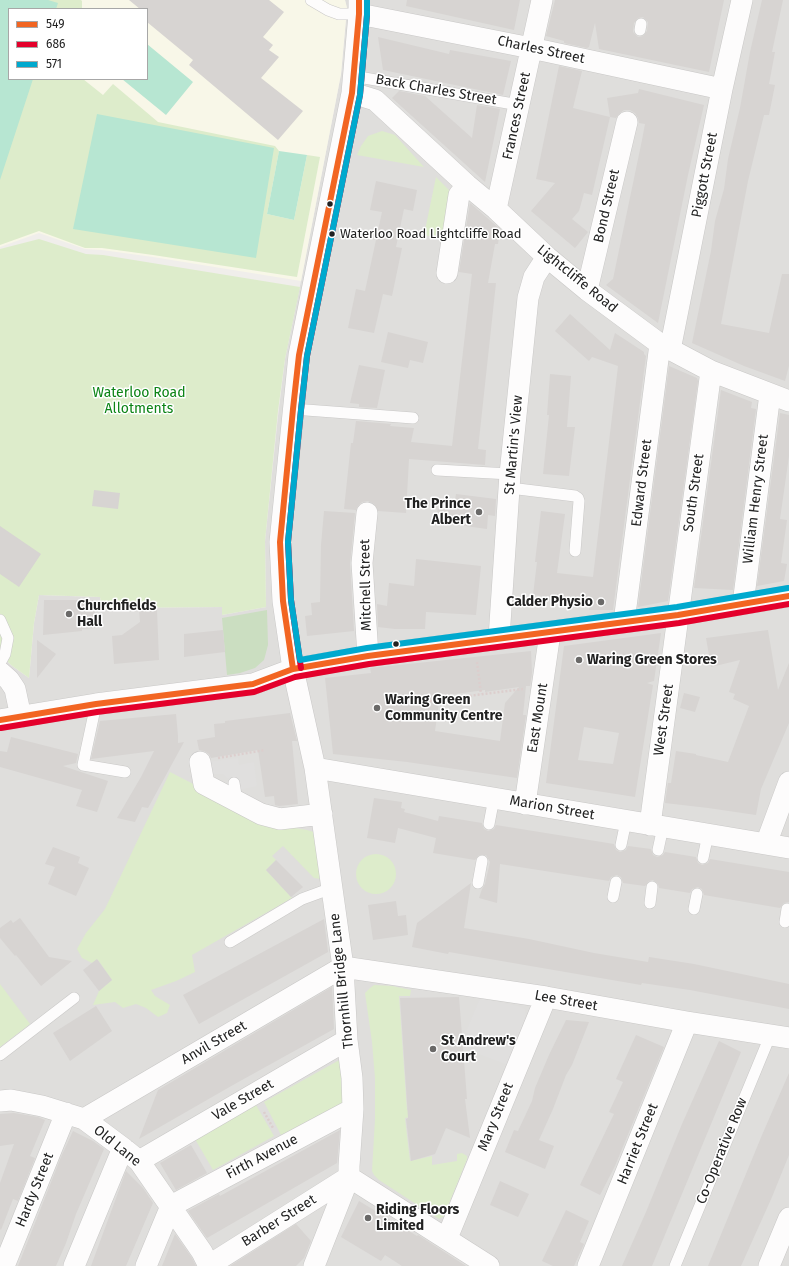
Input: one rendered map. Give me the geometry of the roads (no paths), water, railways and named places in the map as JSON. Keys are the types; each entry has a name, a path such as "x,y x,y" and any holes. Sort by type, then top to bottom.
{"street":[{"name":"Frances Street","path":"496,209 542,0"},
{"name":"Piggott Street","path":"665,347 742,0"},
{"name":"Charles Street","path":"359,7 531,48 632,63 722,89"},
{"name":"Thornhill Bridge Lane","path":"314,1266 349,1177 353,1108 352,1078 347,1040 343,967 315,768 293,669 284,601 280,542 299,355 352,84 359,7"},
{"name":"Lightcliffe Road","path":"352,84 375,100 547,257 587,290 665,347 711,371 789,401"},
{"name":"Bond Street","path":"587,290 627,122"},
{"path":"447,273 459,195 467,185"},
{"name":"St Martin's View","path":"500,638 510,481 528,298 534,277 547,257"},
{"name":"Edward Street","path":"624,622 665,347"},
{"name":"South Street","path":"678,615 711,371"},
{"name":"William Henry Street","path":"743,604 770,394"},
{"name":"Mitchell Street","path":"367,513 362,563 368,656"},
{"path":"0,720 96,704 253,684 293,669 368,656 678,615 789,596"},
{"name":"West Street","path":"656,826 678,615"},
{"name":"East Mount","path":"524,804 550,633"},
{"path":"0,672 9,680 15,689 21,717"},
{"path":"200,762 204,784 235,792 261,814 280,819 322,814"},
{"name":"Marion Street","path":"315,768 789,848"},
{"path":"766,844 789,782"},
{"name":"Lee Street","path":"343,967 546,997 780,1037"},
{"name":"Anvil Street","path":"75,1116 343,967"},
{"name":"Mary Street","path":"447,1238 515,1059 546,997"},
{"name":"Harriet Street","path":"588,1266 687,1022"},
{"name":"Vale Street","path":"131,1154 255,1094 347,1040"},
{"name":"Old Lane","path":"0,1101 11,1100 42,1106 75,1116 131,1154 171,1206 202,1252 209,1266"},
{"name":"Firth Avenue","path":"171,1206 353,1108"},
{"name":"Hardy Street","path":"4,1266 75,1116"},
{"path":"74,1266 131,1154"},
{"path":"349,1177 447,1238 488,1266"},
{"name":"Barber Street","path":"209,1266 349,1177"},
{"path":"146,1266 171,1206"},
{"path":"769,1266 789,1218"}],"lane":[{"path":"311,0 328,10 339,14 359,7"},
{"name":"Back Charles Street","path":"352,84 519,105"},
{"path":"293,409 413,418"},
{"path":"437,470 510,481 575,496 579,501 575,552"},
{"path":"0,620 8,638 5,654 0,663"},
{"path":"96,704 83,765 125,772"},
{"path":"489,824 494,798"},
{"path":"621,845 626,821"},
{"path":"656,826 658,850"},
{"path":"703,858 708,834"},
{"path":"478,883 482,861"},
{"path":"613,897 616,882"},
{"path":"650,903 652,887"},
{"path":"230,942 302,898 332,888"},
{"path":"694,909 696,894"},
{"path":"785,922 787,909"},
{"path":"0,1055 74,998"},
{"name":"Co-Operative Row","path":"675,1266 780,1037"}],"place":[{"name":"Waterloo Road Lightcliffe Road","path":"332,234"},
{"name":"The Prince Albert","path":"479,512"},
{"name":"Calder Physio","path":"601,602"},
{"name":"Churchfields Hall","path":"69,614"},
{"name":"Waring Green Stores","path":"579,660"},
{"name":"Waring Green Community Centre","path":"377,708"},
{"name":"St Andrew's Court","path":"433,1049"},
{"name":"Riding Floors Limited","path":"368,1218"}],"park label":[{"name":"Waterloo Road Allotments","path":"139,402"}]}
